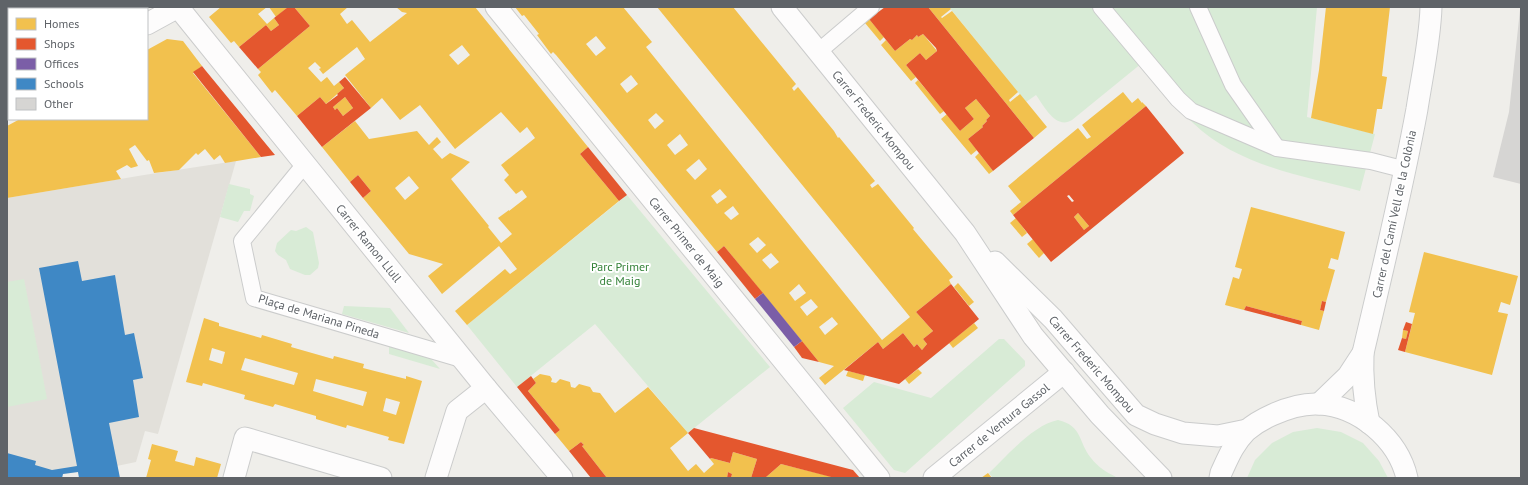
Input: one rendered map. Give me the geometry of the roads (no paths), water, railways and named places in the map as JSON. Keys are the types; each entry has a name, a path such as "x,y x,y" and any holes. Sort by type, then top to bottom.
{"street":[{"path":"148,23 178,7"},
{"name":"Carrer Ramon Llull","path":"178,7 486,388 562,478"},
{"name":"Carrer Primer de Maig","path":"496,7 879,478"},
{"name":"Carrer Frederic Mompou","path":"782,7 965,233 1033,336 1100,415 1161,478"},
{"path":"818,52 871,7"},
{"path":"1102,7 1178,99 1190,111 1277,148 1371,161 1406,170"},
{"path":"1198,7 1233,85 1277,148"},
{"name":"Carrer del Camí Vell de la Colònia","path":"1320,404 1348,376 1363,352 1406,170 1430,20 1430,7"},
{"name":"Plaça de Mariana Pineda","path":"305,164 242,241 254,298 464,360"},
{"name":"Carrer Frederic Mompou","path":"965,233 1053,319 1136,415 1154,424 1183,433 1218,436 1247,430"},
{"path":"1363,352 1362,382 1364,402 1369,423"},
{"name":"Carrer de Ventura Gassol","path":"934,478 1064,372"},
{"path":"436,478 457,411 486,388"},
{"path":"1220,478 1235,443 1247,430 1264,419 1285,409 1301,405 1320,404 1350,411 1378,429 1390,442 1410,476"},
{"path":"234,478 245,438 317,469 381,478"}],"park label":[{"name":"Parc Primer de Maig","path":"620,273"}]}
